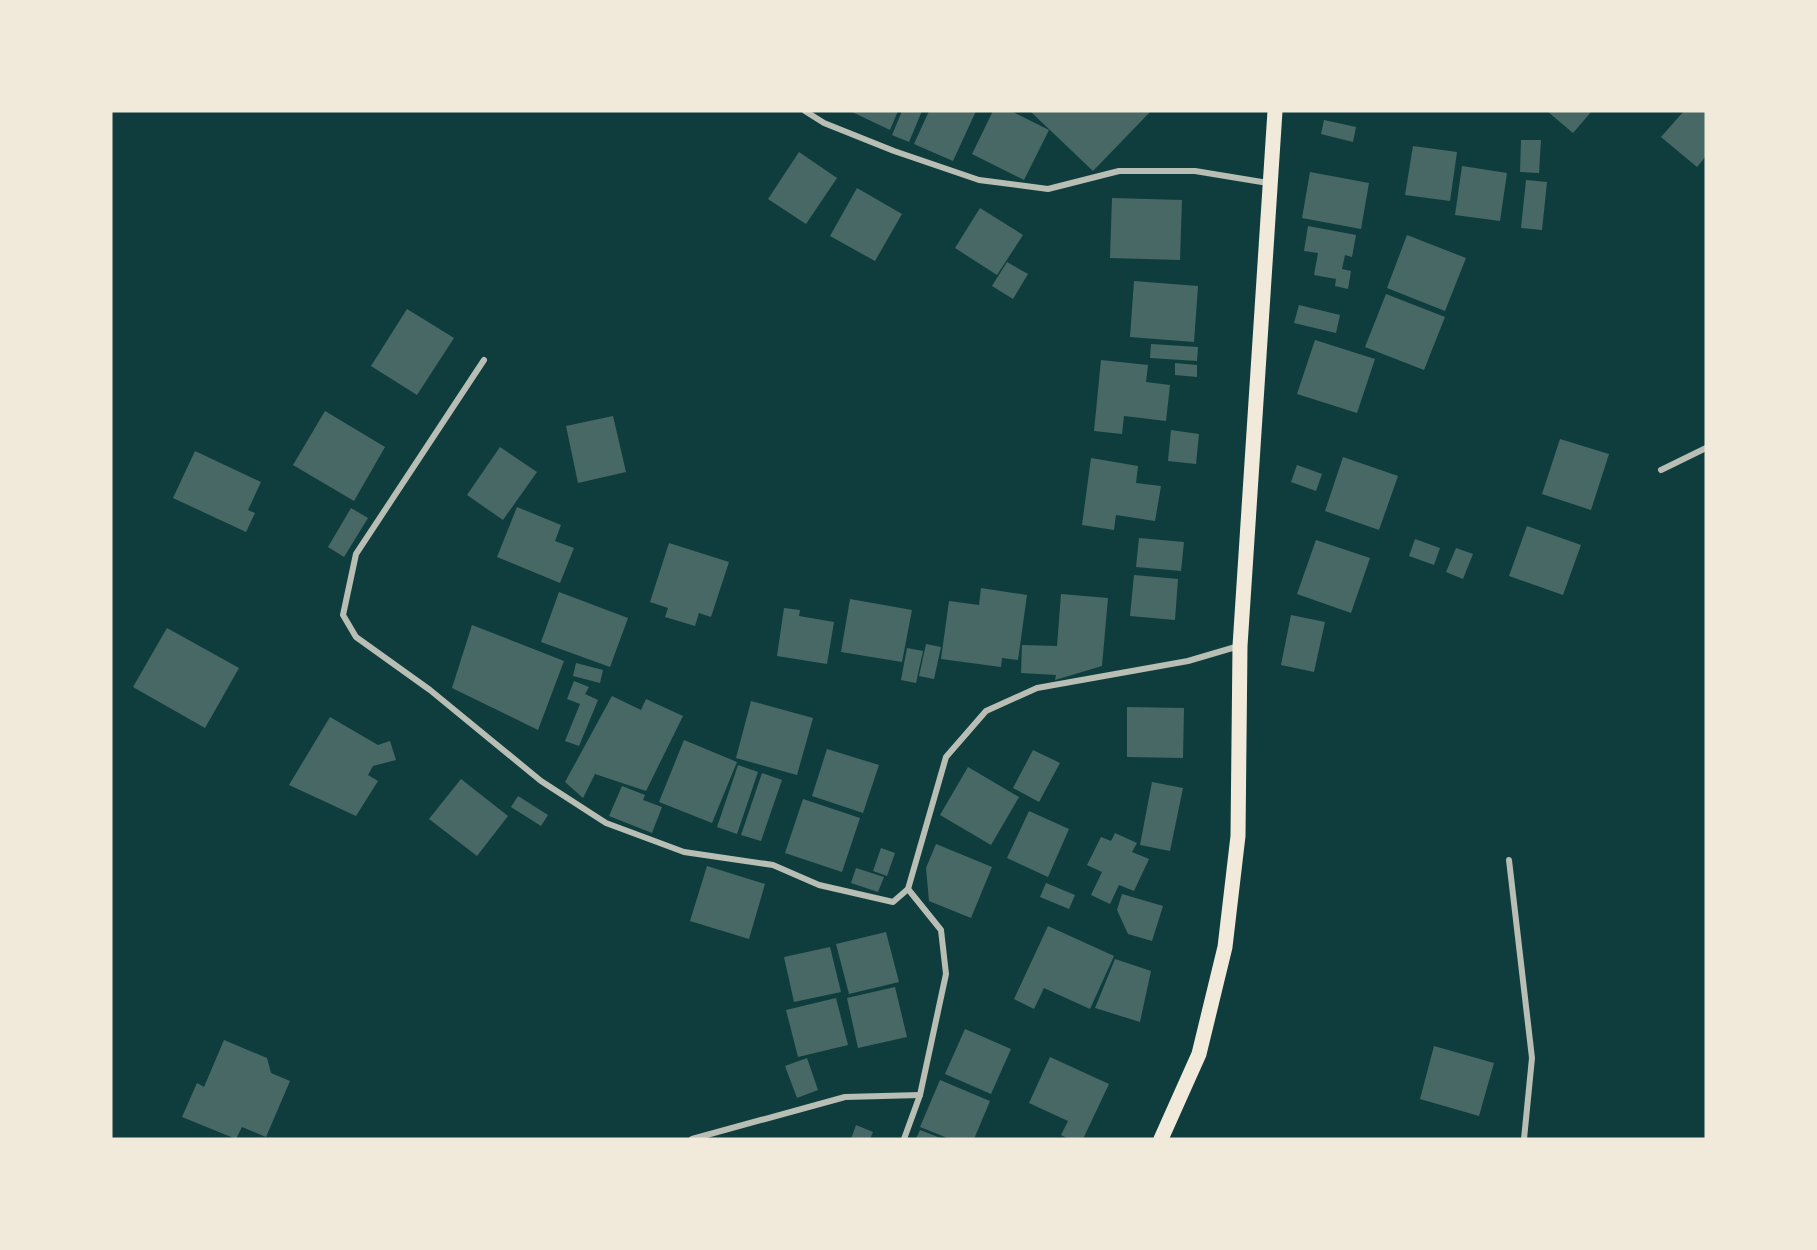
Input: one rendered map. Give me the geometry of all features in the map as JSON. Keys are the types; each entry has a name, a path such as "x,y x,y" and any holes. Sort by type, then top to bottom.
{"main road":[{"path":"1161,1139 1199,1054 1225,947 1238,836 1240,646 1268,183 1275,111"}],"street":[{"path":"805,111 825,123 894,151 979,180 1048,189 1119,171 1184,171 1268,183"},
{"path":"484,360 356,554 343,615 356,637 430,690 541,781 606,823 684,852 773,865 819,885 893,902 908,889 946,757 986,711 1037,688 1188,661 1240,646"},
{"path":"1661,470 1706,448"},
{"path":"1509,860 1532,1058 1524,1139"},
{"path":"904,1139 920,1095 946,974 941,930 908,889"},
{"path":"692,1139 845,1097 920,1095"}],"building":[{"path":"850,111 898,111 890,130"},
{"path":"902,111 922,111 909,142 892,135"},
{"path":"929,111 976,111 953,161 914,144"},
{"path":"993,111 1011,111 1049,130 1024,180 972,154"},
{"path":"1030,111 1151,111 1093,171"},
{"path":"1547,111 1589,111 1591,112 1573,133"},
{"path":"1684,111 1706,111 1706,156 1697,167 1661,137"},
{"path":"1324,120 1356,127 1353,142 1321,134"},
{"path":"1521,140 1541,140 1539,173 1520,172"},
{"path":"1413,146 1457,152 1450,201 1405,195"},
{"path":"799,152 837,178 806,224 768,199"},
{"path":"1462,166 1507,173 1500,221 1455,215"},
{"path":"1310,172 1369,183 1361,229 1302,218"},
{"path":"1526,180 1547,182 1542,230 1521,228"},
{"path":"857,188 902,214 875,261 830,236"},
{"path":"1112,198 1182,200 1180,260 1110,258"},
{"path":"980,208 1023,235 997,275 955,248"},
{"path":"1308,226 1356,235 1352,257 1345,255 1342,269 1351,271 1348,289 1335,286 1336,279 1314,275 1318,253 1304,251"},
{"path":"1407,235 1466,258 1445,311 1387,288"},
{"path":"1007,262 1028,274 1013,299 992,286"},
{"path":"1134,281 1198,286 1194,342 1130,337"},
{"path":"1386,294 1445,317 1424,370 1365,347"},
{"path":"1299,305 1340,315 1336,333 1294,323"},
{"path":"407,309 454,338 417,395 371,366"},
{"path":"1315,340 1375,359 1357,413 1297,394"},
{"path":"1151,344 1198,347 1197,361 1150,358"},
{"path":"1101,360 1148,365 1146,382 1170,385 1166,421 1124,416 1122,434 1094,431"},
{"path":"1175,363 1197,365 1197,377 1175,375"},
{"path":"325,411 385,447 354,501 293,465"},
{"path":"613,416 626,472 578,483 566,426"},
{"path":"1171,430 1199,434 1196,464 1168,461"},
{"path":"1560,439 1609,454 1591,510 1542,494"},
{"path":"500,447 537,472 503,520 467,495"},
{"path":"195,451 261,482 248,510 255,513 246,532 173,498"},
{"path":"1343,457 1398,476 1379,530 1325,511"},
{"path":"1091,458 1138,466 1136,483 1161,486 1155,521 1116,515 1114,530 1082,525"},
{"path":"1297,465 1322,474 1316,491 1291,482"},
{"path":"517,507 561,525 555,541 574,548 560,583 497,557"},
{"path":"351,508 368,518 344,557 328,547"},
{"path":"1527,526 1581,545 1563,595 1509,576"},
{"path":"1139,538 1184,542 1181,571 1136,567"},
{"path":"1415,539 1440,548 1434,565 1409,556"},
{"path":"1316,540 1370,558 1351,613 1297,594"},
{"path":"669,543 729,562 711,617 699,613 695,626 665,617 668,608 650,602"},
{"path":"1456,548 1473,554 1463,579 1446,572"},
{"path":"1134,575 1178,579 1175,620 1130,616"},
{"path":"981,588 1027,595 1018,660 1002,658 1001,667 941,659 949,601 979,605"},
{"path":"559,592 628,618 610,667 541,642"},
{"path":"1061,594 1108,598 1102,666 1055,680 1056,675 1021,673 1022,645 1057,646"},
{"path":"850,599 912,610 902,662 841,652"},
{"path":"784,608 800,610 799,616 834,622 827,664 777,656"},
{"path":"1291,615 1325,622 1314,672 1281,665"},
{"path":"472,625 564,661 538,730 452,688"},
{"path":"167,628 239,668 205,728 133,687"},
{"path":"926,644 941,647 934,679 919,676"},
{"path":"907,648 923,651 916,683 901,680"},
{"path":"576,663 603,670 600,683 573,676"},
{"path":"574,681 589,687 585,694 598,700 579,746 565,741 580,704 567,699"},
{"path":"612,696 641,710 646,699 683,716 646,791 595,774 583,798 565,782"},
{"path":"751,701 813,718 797,775 736,758"},
{"path":"1127,707 1184,708 1183,758 1127,757"},
{"path":"330,717 378,745 390,741 396,760 373,766 368,775 378,781 356,816 289,785"},
{"path":"684,740 737,762 712,823 659,802"},
{"path":"827,749 879,765 863,813 812,796"},
{"path":"1033,750 1060,763 1039,802 1013,788"},
{"path":"738,765 758,772 737,834 717,827"},
{"path":"968,767 1019,797 991,845 940,815"},
{"path":"762,773 782,780 761,841 741,835"},
{"path":"461,779 508,816 477,856 429,819"},
{"path":"1152,782 1183,788 1170,851 1140,845"},
{"path":"622,786 645,795 643,800 662,807 652,833 609,816"},
{"path":"518,796 548,815 541,826 511,807"},
{"path":"803,799 860,818 842,872 785,853"},
{"path":"1029,811 1069,829 1048,877 1007,858"},
{"path":"1115,833 1137,843 1132,852 1149,859 1134,891 1119,885 1110,904 1091,895 1102,872 1087,865 1101,837 1111,841"},
{"path":"936,844 992,867 971,918 929,901 926,868"},
{"path":"881,848 895,853 887,876 873,871"},
{"path":"707,866 765,884 749,939 690,921"},
{"path":"856,868 884,877 878,892 851,883"},
{"path":"1046,883 1075,895 1069,909 1040,897"},
{"path":"1122,894 1163,906 1152,941 1128,934 1117,910"},
{"path":"1048,926 1114,956 1090,1009 1044,988 1034,1009 1014,999"},
{"path":"886,932 899,982 849,994 836,944"},
{"path":"830,947 841,992 794,1002 784,957"},
{"path":"1115,959 1151,971 1140,1022 1095,1008"},
{"path":"895,987 907,1037 858,1048 847,998"},
{"path":"836,998 848,1045 798,1057 786,1010"},
{"path":"965,1029 1011,1049 991,1094 945,1074"},
{"path":"224,1040 267,1058 271,1073 290,1081 266,1137 242,1127 236,1139 182,1117 197,1083 204,1087"},
{"path":"1434,1046 1494,1063 1479,1116 1420,1099"},
{"path":"1050,1057 1109,1084 1083,1139 1069,1139 1061,1135 1068,1121 1029,1103"},
{"path":"807,1058 818,1090 797,1098 785,1066"},
{"path":"940,1080 990,1101 974,1139 950,1139 920,1127"},
{"path":"856,1125 873,1132 870,1139 851,1139"},
{"path":"920,1130 943,1139 916,1139"}]}
